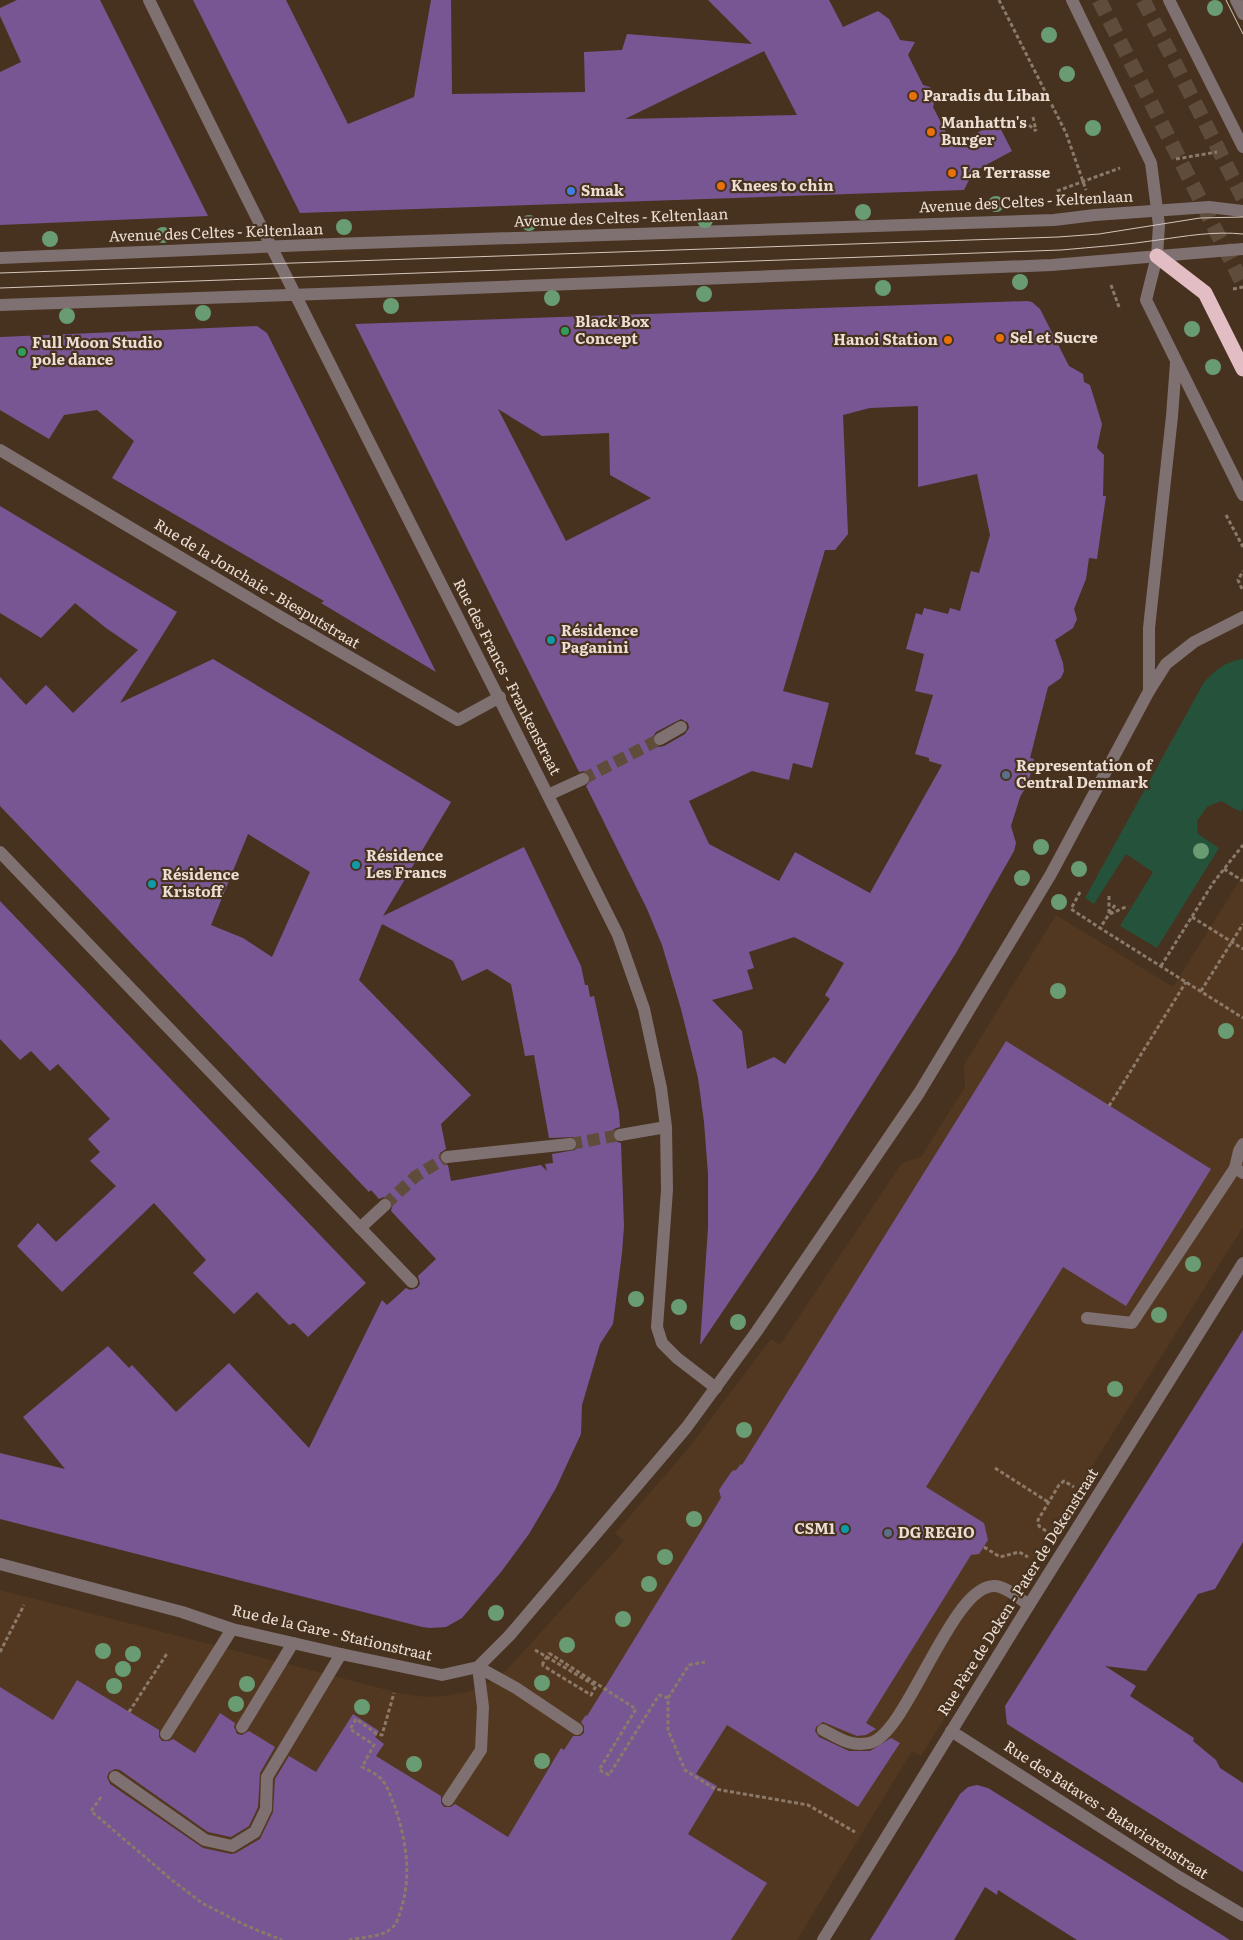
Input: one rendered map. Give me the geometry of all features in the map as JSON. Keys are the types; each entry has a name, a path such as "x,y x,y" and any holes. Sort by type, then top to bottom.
{"highway":[{"path":"1157,256 1205,293 1243,369"}],"street":[{"name":"Rue des Francs - Frankenstraat","path":"149,0 271,248 500,697 618,935 644,1009 666,1127 667,1190 657,1326 662,1343 677,1358 716,1388"},
{"path":"1072,0 1151,164 1158,212 1157,256 1146,300 1176,364 1243,495"},
{"path":"1169,0 1243,146"},
{"path":"1236,0 1243,14"},
{"name":"Avenue des Celtes - Keltenlaan","path":"0,258 1054,220 1095,214 1158,212 1209,207 1243,211"},
{"path":"0,305 1052,265 1243,249"},
{"path":"1149,691 1149,628 1176,364"},
{"name":"Rue de la Jonchaie - Biesputstraat","path":"0,450 458,720 500,697"},
{"path":"478,1667 509,1636 686,1428 757,1332 919,1093 1051,874 1149,691 1166,664 1194,642 1243,616"},
{"path":"660,739 681,727"},
{"path":"548,795 583,779"},
{"path":"0,852 412,1282"},
{"path":"620,1135 666,1127"},
{"path":"447,1157 570,1144"},
{"path":"1087,1318 1132,1323 1239,1171 1239,1152 1243,1144"},
{"path":"360,1228 385,1205"},
{"name":"Rue Père de Deken - Pater de Dekenstraat","path":"822,1940 1029,1604 1243,1263"},
{"name":"Rue de la Gare - Stationstraat","path":"0,1564 182,1612 232,1629 341,1654 442,1675 478,1667"},
{"path":"823,1730 850,1744 871,1743 889,1730 939,1644 975,1592 988,1586 1000,1586 1029,1604"},
{"path":"166,1734 232,1629"},
{"path":"242,1727 293,1643"},
{"path":"115,1777 205,1840 232,1846 256,1832 266,1809 267,1777 341,1654"},
{"path":"478,1667 516,1688 577,1729"},
{"path":"448,1800 481,1750 483,1706 478,1667"},
{"name":"Rue des Bataves - Batavierenstraat","path":"951,1731 1179,1877 1243,1915"}],"path":[{"path":"999,0 1066,133 1084,182"},
{"path":"1024,121 1036,131 1033,117"},
{"path":"1174,160 1225,151"},
{"path":"1049,194 1120,168"},
{"path":"1242,589 1238,580 1243,571"},
{"path":"1161,966 1213,883 1243,845"},
{"path":"1224,870 1243,881"},
{"path":"1080,892 1071,909 1243,1018"},
{"path":"1109,896 1109,914"},
{"path":"1100,928 1115,905"},
{"path":"1109,914 1128,906"},
{"path":"1192,916 1243,949"},
{"path":"1201,992 1243,924"},
{"path":"1109,1106 1186,982"},
{"path":"995,1468 1048,1502"},
{"path":"1047,1531 1039,1526 1038,1520 1048,1502 1059,1485 1064,1481 1074,1487"},
{"path":"984,1547 1000,1557 1019,1552 1029,1558"},
{"path":"0,1652 24,1604"},
{"path":"535,1650 596,1686 591,1695 542,1665 549,1653 636,1709 599,1770 609,1775 659,1696 668,1698"},
{"path":"130,1712 168,1652"},
{"path":"705,1662 689,1665 668,1698 668,1730 684,1770 715,1789 808,1805 855,1832"},
{"path":"350,1940 385,1932 393,1928 405,1897 408,1865 397,1813 390,1794 381,1778 362,1767 374,1745 350,1729 356,1720 377,1734 382,1735 394,1694"},
{"path":"115,1777 91,1811 202,1903 247,1926 282,1940"}],"shaded area":[{"path":"1243,875 1243,1227 962,1672 969,1679 921,1756 912,1751 797,1940 0,1940 0,1590 403,1694 425,1697 444,1696 467,1692 489,1683 504,1673 624,1541 615,1533 688,1449 771,1339 780,1345 902,1163 921,1157 965,1087 964,1065 1056,915 1173,987"}],"green space":[{"path":"1243,659 1243,808 1241,812 1221,801 1207,807 1197,821 1198,834 1219,848 1157,948 1120,926 1153,872 1126,854 1094,904 1085,898 1203,684 1220,667"}],"building":[{"path":"17,0 100,0 208,216 0,225 0,72 21,62 0,16 0,8"},
{"path":"193,0 286,0 348,124 414,97 431,0 451,0 452,94 585,92 584,52 622,50 627,34 752,44 708,0 829,0 843,27 878,11 889,19 900,40 915,42 908,55 923,85 930,87 935,99 933,107 953,146 997,122 1012,151 973,172 964,190 300,213","holes":["764,51 797,115 625,119"]},
{"path":"1027,301 1032,302 1040,309 1069,366 1083,374 1084,382 1090,385 1102,424 1097,448 1104,455 1103,496 1106,496 1097,559 1089,558 1086,579 1074,609 1077,619 1073,628 1055,640 1064,671 1061,678 1048,687 1030,758 1034,759 1030,776 1020,797 1011,826 1016,843 1014,851 956,953 817,1172 700,1345 708,1228 708,1174 704,1122 698,1078 681,1009 662,945 647,909 586,786 591,780 590,775 584,771 579,772 355,324","holes":["918,406 918,487 977,474 990,535 979,573 971,571 960,611 950,608 948,614 924,608 922,615 916,613 906,649 924,654 915,691 933,695 915,754 929,758 929,761 942,765 870,893 795,852 779,881 709,844 689,801 752,771 789,780 793,763 812,768 829,703 783,691 825,550 835,550 848,534 843,415 870,408","498,409 542,436 609,433 610,475 651,498 566,541","681,719 688,723 689,728 685,734 664,746 659,747 653,743 652,738 656,732","794,937 844,963 825,995 830,999 785,1064 774,1057 747,1069 742,1031 712,1000 753,989 747,970 754,968 749,952"]},
{"path":"257,326 267,333 436,672 321,603 324,601 112,478 134,441 97,410 64,415 49,439 0,410 0,337"},
{"path":"0,506 177,612 120,703 213,659 451,802 383,916 524,847 581,966 590,997 594,996 619,1112 620,1127 614,1129 612,1136 614,1141 621,1143 624,1226 613,1324 600,1344 582,1405 581,1434 556,1488 529,1534 501,1572 462,1618 446,1627 422,1627 0,1519 0,1453 65,1469 23,1417 108,1346 129,1368 132,1365 176,1412 229,1363 309,1448 382,1300 387,1305 406,1288 410,1290 417,1288 420,1284 418,1276 436,1259 391,1211 393,1204 391,1199 384,1197 379,1199 371,1190 369,1192 0,806 0,677 26,705 46,685 73,713 138,650 106,628 75,603 41,638 0,613","holes":["248,834 310,872 272,957 243,938 211,925","382,924 453,961 462,981 487,969 511,984 525,1056 534,1055 549,1138 574,1137 578,1143 575,1150 552,1154 553,1163 545,1164 547,1171 541,1165 451,1181 448,1165 443,1164 439,1158 440,1153 446,1149 441,1124 471,1095 359,980"]},
{"path":"0,901 366,1283 308,1337 294,1323 289,1325 257,1292 234,1314 193,1273 206,1260 154,1203 62,1292 17,1246 38,1223 56,1242 116,1186 90,1161 100,1152 88,1139 110,1119 58,1064 50,1071 31,1051 20,1060 0,1039"},
{"path":"1006,1041 1211,1169 1126,1306 1063,1267 926,1487 984,1523 988,1540 979,1554 971,1555 866,1723 876,1729 866,1735 857,1736 823,1722 816,1727 815,1731 819,1737 849,1751 870,1751 891,1738 900,1743 858,1807 727,1725 696,1774 717,1786 688,1834 767,1883 731,1940 0,1940 0,1687 53,1720 77,1680 159,1730 159,1737 162,1741 173,1739 195,1753 220,1713 235,1723 234,1727 237,1734 242,1735 249,1731 275,1747 260,1773 258,1807 249,1826 231,1837 208,1832 120,1770 115,1769 109,1772 107,1777 110,1784 203,1848 231,1854 260,1839 273,1812 275,1779 289,1756 316,1772 353,1714 379,1731 375,1737 384,1744 376,1756 441,1796 441,1803 444,1807 451,1807 455,1804 508,1837 561,1748 564,1750 573,1736 580,1736 584,1733 584,1726 581,1722 587,1716 721,1498 719,1490 732,1471 742,1465"},
{"path":"1243,1330 1243,1542 1215,1589 1198,1594 1146,1671 1105,1666 1136,1686 1130,1696 1194,1738 1193,1741 1216,1760 1220,1768 1243,1783 1243,1872 1007,1724 1005,1706"},
{"path":"977,1785 988,1788 1230,1940 1077,1940 998,1890 997,1895 985,1887 954,1940 870,1940 960,1794 968,1787"}],"tunnel":[{"path":"1099,0 1243,284"},
{"path":"1143,0 1243,198"},
{"path":"583,779 660,739"},
{"path":"570,1144 620,1135"},
{"path":"385,1205 416,1176 447,1157"}],"tram line":[{"path":"1226,0 1243,34"},
{"path":"0,273 1058,237 1099,234 1200,218 1243,217"},
{"path":"0,288 1061,250 1200,234 1243,234"}],"place":[{"name":"Paradis du Liban","path":"913,96"},
{"name":"Manhattn's Burger","path":"931,132"},
{"name":"La Terrasse","path":"952,173"},
{"name":"Knees to chin","path":"721,186"},
{"name":"Smak","path":"571,191"},
{"name":"Black Box Concept","path":"565,331"},
{"name":"Sel et Sucre","path":"1000,338"},
{"name":"Hanoi Station","path":"948,340"},
{"name":"Full Moon Studio pole dance","path":"22,352"},
{"name":"Résidence Paganini","path":"551,640"},
{"name":"Representation of Central Denmark","path":"1006,775"},
{"name":"Résidence Les Francs","path":"356,865"},
{"name":"Résidence Kristoff","path":"152,884"},
{"name":"CSM1","path":"845,1529"},
{"name":"DG REGIO","path":"888,1533"}]}
